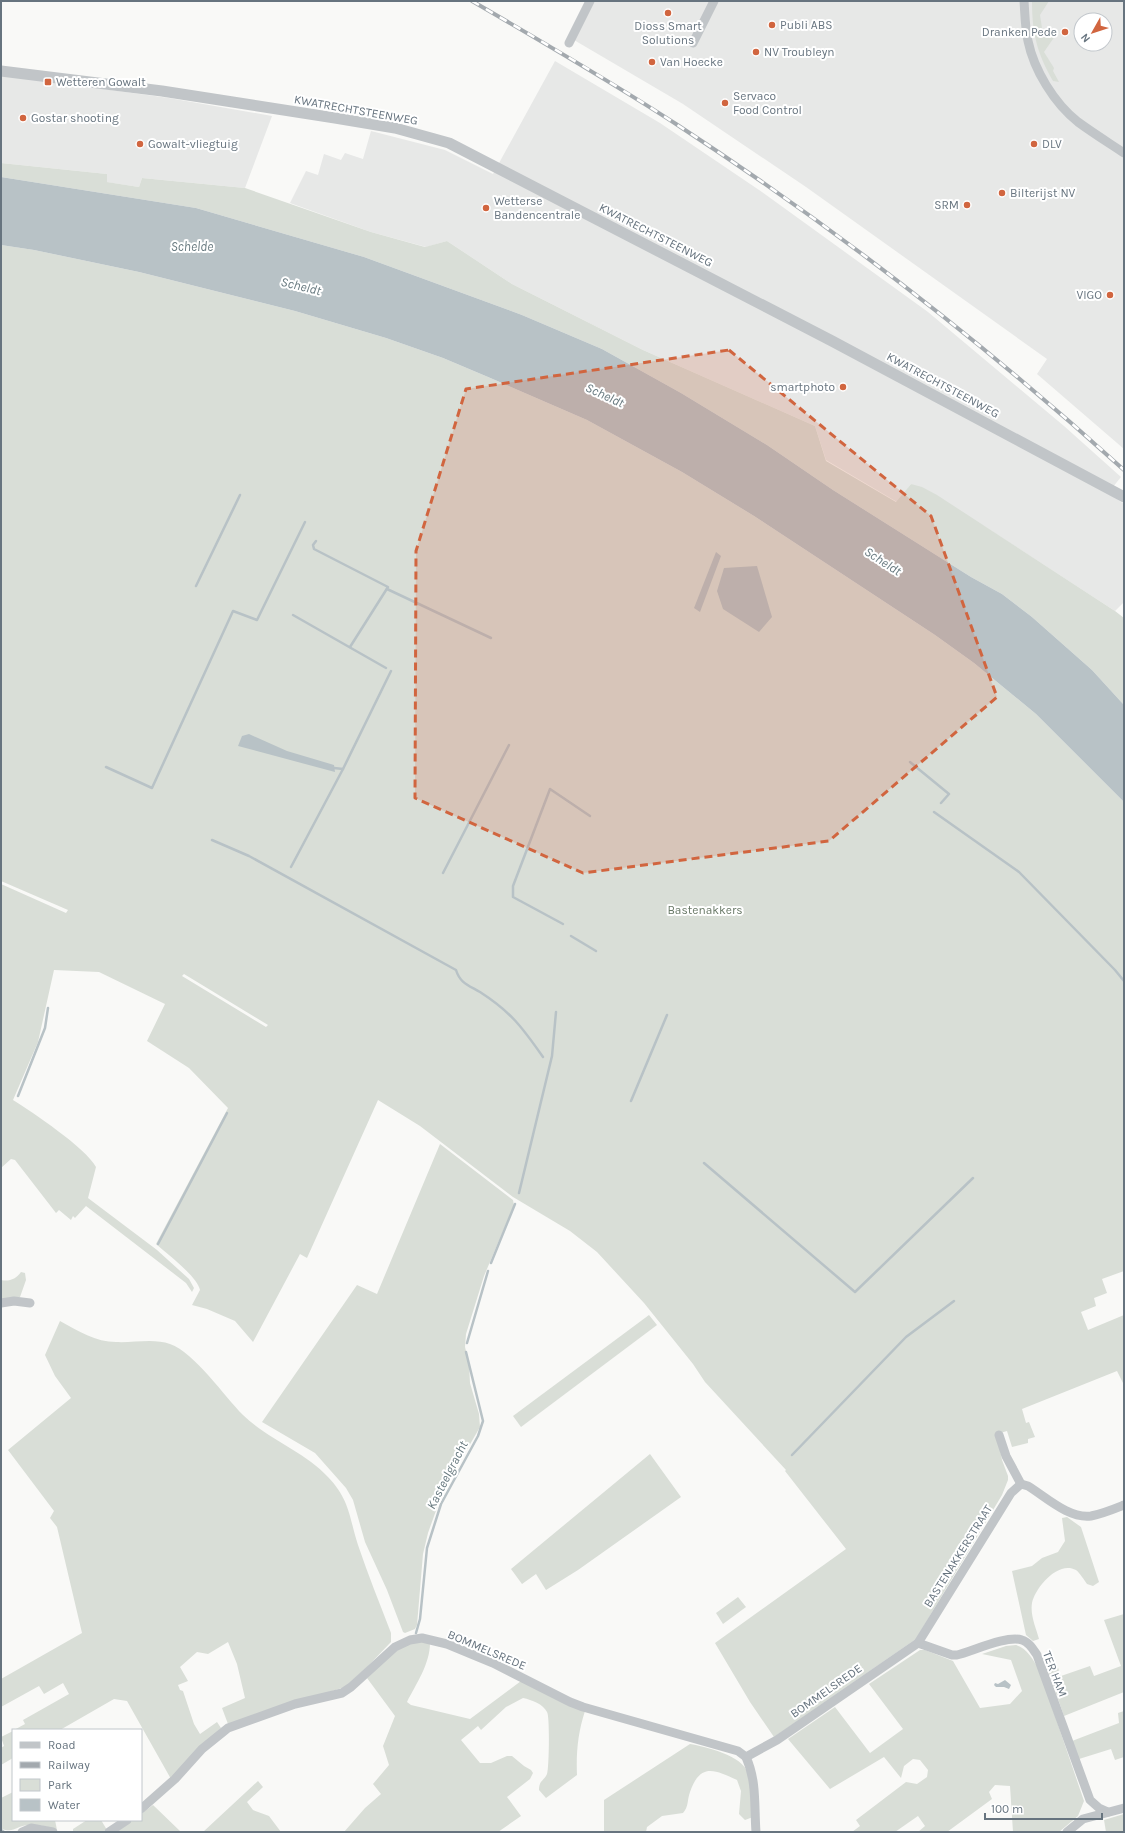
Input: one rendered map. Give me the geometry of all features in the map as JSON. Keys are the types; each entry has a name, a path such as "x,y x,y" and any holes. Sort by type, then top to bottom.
{"street":[{"path":"569,43 590,1"},
{"path":"693,43 714,1"},
{"path":"1024,1 1027,40 1040,73 1049,88 1061,105 1078,122 1124,153"},
{"name":"KWATRECHTSTEENWEG","path":"1,71 162,91 342,119 395,128 449,143 839,344 1124,497"},
{"path":"1,1303 14,1301 30,1303"},
{"path":"999,1435 1006,1456 1024,1485 1070,1512 1081,1516 1093,1516 1124,1505"},
{"name":"BASTENAKKERSTRAAT","path":"918,1643 1011,1493 1024,1485"},
{"name":"BOMMELSREDE","path":"142,1808 174,1779 202,1749 228,1728 295,1704 342,1693 351,1687 395,1647 407,1640 418,1638 447,1644 570,1702 738,1751 746,1757 777,1740 918,1643"},
{"name":"TER HAM","path":"918,1643 942,1653 957,1655 1008,1640 1021,1639 1031,1646 1037,1656 1090,1800"},
{"path":"746,1757 752,1773 755,1792 756,1832"},
{"path":"1090,1800 1099,1808 1108,1812"},
{"path":"1067,1832 1083,1819 1088,1811 1090,1800"},
{"path":"1083,1819 1124,1808"},
{"path":"109,1832 126,1821"},
{"path":"22,1832 31,1828 53,1832"}],"highlighted area":[{"path":"729,350 931,516 997,697 829,841 583,873 415,798 416,551 466,389"}],"shaded area":[{"path":"594,1 1124,1 1124,449 1037,374 1047,359 806,187 683,104 574,40"},
{"path":"555,61 660,123 762,192 928,312 1064,426 1121,477 1108,493 1124,504 1124,602 1115,611 987,528 911,484 897,502 826,460 815,426 643,350 512,284 447,241 426,247 371,232 290,203 306,171 318,175 324,154 341,160 345,153 363,159 371,131 445,150 493,174"},
{"path":"1,75 169,98 272,116 245,188 142,178 139,187 106,182 107,174 1,163"}],"green space":[{"path":"1032,1 1049,1 1040,15 1042,28 1055,36 1044,52 1054,68 1053,71 1059,82 1053,81 1039,52 1034,33"},
{"path":"1,163 107,174 107,182 139,187 142,178 245,188 371,232 425,247 447,241 512,284 643,350 815,426 826,461 896,502 911,484 922,487 937,495 1115,611 1124,618 1124,705 1092,670 1032,617 1002,594 971,577 833,490 767,445 681,393 602,349 522,315 364,257 196,208 1,177"},
{"name":"Bastenakkers","path":"1,245 34,250 139,272 295,311 386,338 443,358 587,420 682,472 754,516 935,635 974,663 1036,714 1124,802 1124,1271 1102,1279 1107,1293 1094,1298 1096,1306 1081,1312 1088,1330 1124,1315 1124,1385 1117,1371 1022,1409 1026,1423 1029,1422 1035,1437 1028,1439 1028,1443 1012,1447 1007,1431 997,1434 1008,1480 1002,1495 916,1639 774,1737 750,1702 715,1643 846,1549 785,1471 786,1470 705,1382 693,1364 644,1303 597,1252 570,1231 513,1197 420,1126 378,1100 307,1258 300,1254 253,1342 235,1321 207,1309 192,1305 200,1290 198,1284 188,1272 156,1244 228,1108 189,1068 147,1041 165,1004 99,972 54,970 38,1042 13,1100 58,1131 90,1159 96,1167 88,1198 157,1250 189,1279 194,1288 192,1292 186,1283 86,1206 75,1218 73,1216 71,1220 59,1210 56,1213 15,1160 11,1159 1,1168 1,884 66,913 68,910 1,881","holes":["184,974 268,1025 266,1027 182,976"]},
{"path":"440,1144 513,1200 514,1205 484,1276 466,1334 465,1347 469,1363 470,1383 479,1414 480,1427 454,1472 438,1505 428,1533 423,1554 417,1625 415,1629 405,1633 403,1632 387,1590 365,1542 353,1500 346,1488 315,1453 262,1422 357,1285 377,1294"},
{"path":"21,1272 25,1273 26,1280 20,1297 1,1300 1,1280 7,1281 12,1279"},
{"path":"649,1315 657,1325 521,1427 513,1416"},
{"path":"60,1321 87,1335 101,1340 109,1342 164,1342 180,1349 189,1356 199,1365 243,1415 264,1432 319,1468 341,1493 348,1509 358,1545 391,1633 391,1642 345,1687 228,1724 222,1708 245,1698 237,1664 228,1642 208,1654 197,1652 180,1667 188,1681 178,1685 180,1690 183,1691 194,1724 200,1734 217,1722 221,1728 171,1779 127,1701 114,1699 62,1729 16,1729 25,1724 23,1720 69,1694 63,1683 44,1694 39,1686 1,1707 1,1679 82,1633 57,1527 50,1518 54,1511 8,1450 71,1398 55,1376 45,1355"},
{"path":"650,1454 681,1497 578,1570 546,1590 536,1574 522,1584 511,1569"},
{"path":"1067,1517 1081,1527 1099,1582 1093,1586 1087,1584 1076,1570 1069,1568 1055,1572 1048,1577 1042,1583 1032,1603 1033,1617 1039,1639 1033,1641 1026,1635 1012,1571 1032,1566 1042,1558 1058,1552 1065,1541 1062,1518"},
{"path":"738,1597 746,1607 723,1624 716,1613"},
{"path":"1124,1614 1124,1692 1064,1716 1046,1665 1056,1662 1061,1676 1090,1666 1094,1676 1121,1666 1104,1620"},
{"path":"416,1640 430,1643 428,1659 407,1702 411,1705 470,1719 521,1681 585,1711 578,1743 577,1775 546,1798 539,1790 540,1784 546,1776 548,1770 548,1716 545,1709 540,1705 523,1698 506,1707 481,1730 478,1726 461,1740 480,1763 491,1763 507,1756 512,1756 531,1770 533,1773 530,1779 507,1797 521,1816 498,1832 344,1832 365,1808 381,1794 373,1784 389,1765 383,1746 395,1716 367,1678 392,1652"},
{"path":"1016,1645 1027,1652 1039,1669 1084,1801 1078,1816 1059,1832 1013,1832 1010,1786 995,1785 989,1792 992,1799 947,1832 918,1832 925,1826 918,1816 895,1832 852,1832 860,1826 856,1820 906,1782 917,1784 927,1777 928,1770 920,1760 913,1759 904,1766 901,1778 884,1757 830,1789 788,1739 835,1707 870,1753 903,1729 869,1684 920,1650 925,1650 953,1661 980,1708 1010,1704 1022,1691 1011,1660 982,1654 1006,1646"},
{"path":"1124,1711 1124,1757 1115,1760 1111,1749 1079,1759 1072,1741 1119,1723 1118,1713"},
{"path":"12,1732 12,1759 1,1765 1,1748 4,1746 1,1737"},
{"path":"690,1744 723,1753 739,1761 748,1773 753,1817 745,1820 739,1814 741,1791 737,1780 715,1771 709,1771 698,1776 689,1795 688,1803 683,1813 662,1816 647,1827 646,1832 604,1832 604,1800"},
{"path":"258,1781 263,1787 247,1802 253,1810 269,1816 281,1832 203,1832"},
{"path":"12,1792 12,1821 55,1821 57,1830 32,1825 13,1830 1,1829 1,1798"},
{"path":"153,1805 181,1832 116,1832 132,1821 142,1821 142,1813"},
{"path":"1124,1814 1124,1832 1106,1832 1104,1820"},
{"path":"85,1821 102,1821 107,1830 101,1832 73,1832 73,1829"}],"water":[{"name":"Schelde","path":"1,177 196,208 364,257 522,315 602,349 681,393 767,445 833,490 971,577 1002,594 1032,617 1092,670 1124,705 1124,802 1036,714 974,663 935,635 754,516 682,472 587,420 443,358 386,338 295,311 139,272 34,250 1,245"},
{"path":"716,552 721,556 700,612 694,608"},
{"path":"757,566 772,617 759,632 723,609 717,591 724,568"},
{"path":"249,734 287,751 334,765 335,772 238,746 242,736"},
{"path":"1005,1680 1011,1685 1009,1689 1004,1687 996,1687 994,1685 995,1683 998,1684"}],"waterway":[{"path":"196,586 240,495"},
{"path":"106,767 152,788 233,611 257,620 305,522"},
{"path":"316,541 313,545 314,549 388,587 350,647"},
{"path":"387,589 491,638"},
{"path":"293,615 386,668"},
{"path":"291,867 343,769 391,671"},
{"path":"443,873 509,745"},
{"path":"910,762 949,794 941,803"},
{"path":"334,768 343,769"},
{"path":"563,924 513,897 513,886 550,789 590,816"},
{"path":"934,812 1019,872 1124,981"},
{"path":"212,840 249,856 456,970 460,978 465,983 491,999 508,1013 529,1037 543,1057"},
{"path":"571,936 596,951"},
{"path":"18,1096 45,1028 48,1008"},
{"path":"519,1193 552,1056 556,1012"},
{"path":"631,1101 667,1015"},
{"path":"158,1244 227,1113"},
{"path":"704,1163 855,1292 973,1178"},
{"path":"491,1263 515,1204"},
{"path":"467,1343 488,1271"},
{"path":"792,1455 906,1337 954,1301"},
{"name":"Kasteelgracht","path":"416,1633 420,1619 427,1548 441,1504 478,1436 483,1421 466,1352"}],"railway":[{"path":"472,1 575,61 676,124 735,163 850,245 907,288 1017,377 1124,470"}],"place":[{"name":"Dioss Smart Solutions","path":"668,13"},
{"name":"Publi ABS","path":"772,25"},
{"name":"Dranken Pede","path":"1065,32"},
{"name":"NV Troubleyn","path":"756,52"},
{"name":"Van Hoecke","path":"652,62"},
{"name":"Wetteren Gowalt","path":"48,82"},
{"name":"Servaco Food Control","path":"725,103"},
{"name":"Gostar shooting","path":"23,118"},
{"name":"Gowalt-vliegtuig","path":"140,144"},
{"name":"DLV","path":"1034,144"},
{"name":"Bilterijst NV","path":"1002,193"},
{"name":"SRM","path":"967,205"},
{"name":"Wetterse Bandencentrale","path":"486,208"},
{"name":"VIGO","path":"1110,295"},
{"name":"smartphoto","path":"843,387"}],"water label":[{"name":"Scheldt","path":"301,286"},
{"name":"Scheldt","path":"605,395"},
{"name":"Scheldt","path":"883,561"}]}
